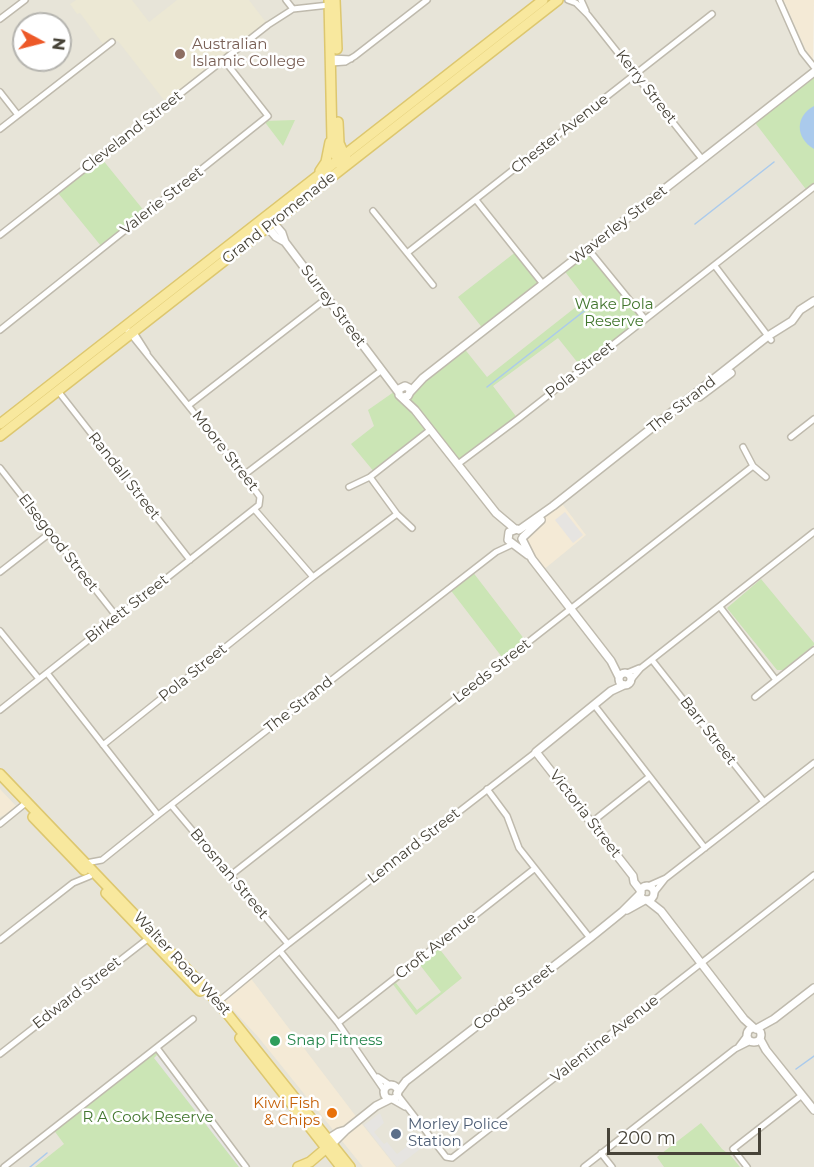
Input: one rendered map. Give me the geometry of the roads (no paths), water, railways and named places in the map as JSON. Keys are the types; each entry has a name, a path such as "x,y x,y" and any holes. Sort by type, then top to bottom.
{"main road":[{"name":"Grand Promenade","path":"268,221 315,178 344,162 357,146 543,0"},
{"name":"Grand Promenade","path":"0,424 129,330 344,162 558,0"},
{"path":"331,2 335,125 332,141 344,162"},
{"path":"335,125 344,143 357,146"},
{"path":"315,178 326,162 335,125"},
{"name":"Grand Promenade","path":"0,436 58,391 129,330"},
{"name":"Walter Road West","path":"0,774 83,865 218,1002 327,1144 338,1164"},
{"name":"Walter Road West","path":"0,783 25,804"},
{"name":"Walter Road West","path":"151,935 218,1011 327,1144 350,1167"},
{"name":"Coode Street","path":"300,1165 313,1159 327,1144"},
{"name":"Coode Street","path":"300,1165 306,1157 327,1144"},
{"path":"313,1159 325,1158 338,1164"}],"street":[{"path":"0,19 25,0"},
{"path":"286,0 293,9"},
{"path":"334,60 351,59 428,0"},
{"name":"Kerry Street","path":"568,0 576,3 588,15 702,159"},
{"name":"Kerry Street","path":"581,0 588,15"},
{"path":"779,0 802,52 814,67"},
{"name":"Cleveland Street","path":"0,235 268,25 293,9 314,7 331,2"},
{"name":"Chester Avenue","path":"407,253 712,14"},
{"path":"0,129 112,42"},
{"name":"Valerie Street","path":"0,330 268,116 224,60"},
{"name":"Waverley Street","path":"405,391 814,72"},
{"path":"0,92 18,115"},
{"name":"Pola Street","path":"458,464 814,187"},
{"path":"476,200 543,284"},
{"path":"373,211 433,285"},
{"name":"Surrey Street","path":"268,221 282,233 285,243 382,370 405,391 421,418 512,532"},
{"path":"588,249 645,319"},
{"path":"715,266 769,338"},
{"path":"189,405 327,298"},
{"name":"The Strand","path":"83,865 102,860 496,552 512,532 553,506 792,321 800,310 814,300"},
{"name":"The Strand","path":"496,552 523,538 531,528 769,338 796,323 803,313 814,306"},
{"name":"Moore Street","path":"129,330 260,497 259,505 255,510 313,577"},
{"path":"244,475 382,370"},
{"name":"Randall Street","path":"58,391 190,561"},
{"path":"791,437 814,419"},
{"path":"349,487 370,477 430,429"},
{"path":"743,447 753,465 766,477"},
{"name":"Leeds Street","path":"231,875 753,465"},
{"name":"Elsegood Street","path":"0,468 117,617"},
{"path":"370,477 397,514 412,528"},
{"name":"Birkett Street","path":"0,710 255,510"},
{"name":"Pola Street","path":"103,744 313,577 397,514"},
{"path":"512,532 523,538 532,559"},
{"path":"512,532 514,544 532,559 624,678"},
{"name":"Lennard Street","path":"218,1002 288,944 595,706 624,678 652,660 814,532"},
{"path":"0,572 50,533"},
{"path":"720,607 776,680"},
{"path":"0,631 39,679"},
{"path":"755,698 814,650"},
{"name":"Barr Street","path":"652,660 764,802"},
{"path":"47,673 158,814"},
{"path":"595,706 705,848"},
{"name":"Victoria Street","path":"536,752 633,876 634,882 647,893 702,963 754,1035"},
{"name":"Coode Street","path":"327,1144 814,763"},
{"path":"592,822 649,777"},
{"path":"488,789 507,816 519,848 590,938"},
{"path":"0,824 25,804"},
{"name":"Brosnan Street","path":"171,805 288,944"},
{"path":"73,883 94,876 102,860"},
{"path":"0,940 73,883 83,865"},
{"name":"Croft Avenue","path":"338,1023 534,869"},
{"name":"Valentine Avenue","path":"449,1159 814,875"},
{"name":"Edward Street","path":"0,1054 151,935"},
{"path":"280,951 338,1023 376,1076 449,1159 447,1167"},
{"path":"584,1167 814,988"},
{"path":"4,1167 193,1019"},
{"path":"754,1035 814,1110"},
{"path":"157,1048 246,1167"},
{"path":"747,1167 733,1149 802,1095"},
{"path":"601,1153 612,1167"}],"water":[{"path":"814,106 814,149 803,139 800,127 803,115"}],"waterway":[{"path":"695,224 774,162"},
{"path":"487,387 588,308"},
{"path":"796,1069 814,1056"},
{"path":"30,1167 47,1153"}],"place":[{"name":"Australian Islamic College","path":"180,54"},
{"name":"Snap Fitness","path":"275,1041"},
{"name":"Kiwi Fish & Chips","path":"332,1113"},
{"name":"Morley Police Station","path":"396,1134"}],"park label":[{"name":"Wake Pola Reserve","path":"614,314"},
{"name":"R A Cook Reserve","path":"148,1118"}]}
